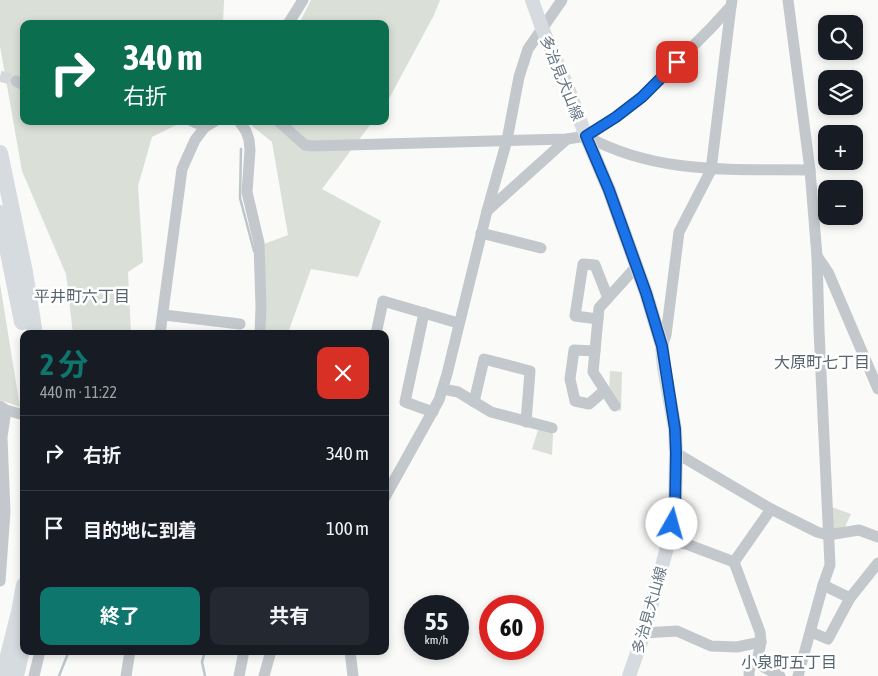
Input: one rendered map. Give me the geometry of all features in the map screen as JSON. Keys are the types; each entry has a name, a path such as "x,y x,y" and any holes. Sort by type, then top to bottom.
{"highway":[{"path":"0,153 25,272 34,330"},
{"path":"0,213 23,330"},
{"path":"3,676 20,607"},
{"path":"16,676 21,655"}],"main road":[{"name":"多治見犬山線","path":"532,0 609,190 636,267 662,346 675,429 675,508 669,540 644,633 629,676"}],"street":[{"path":"290,20 303,0"},
{"path":"389,490 439,400 481,233 507,140 519,77 528,49 562,0"},
{"path":"788,0 810,170 817,256 830,565 798,676"},
{"path":"283,125 301,141 312,146 567,139 586,136 616,117 642,97 732,3"},
{"path":"662,346 666,336 678,232 711,170 732,3"},
{"path":"199,125 205,128"},
{"path":"161,330 182,169 195,140 209,125"},
{"path":"242,125 249,140 250,150 247,192 258,243 260,330"},
{"path":"586,136 617,151 670,165 711,170 810,170"},
{"path":"487,211 567,139"},
{"path":"481,233 541,248"},
{"path":"817,256 828,272 878,389"},
{"path":"598,319 575,316 582,264 595,266 608,298"},
{"path":"615,406 604,392 593,372 599,308 636,267"},
{"path":"377,330 383,301 458,323"},
{"path":"424,313 404,402 433,412"},
{"path":"164,315 240,324"},
{"path":"595,351 574,350 570,379 575,401 589,404 604,392"},
{"path":"474,402 484,359 530,371 526,422"},
{"path":"442,388 458,392 491,412 552,428"},
{"path":"0,581 1,552 6,512 2,437 3,408 20,413"},
{"path":"676,453 772,509 816,532 828,535 859,530 878,537"},
{"path":"734,562 772,509"},
{"path":"669,540 689,545 734,562 760,632 761,642 757,661 749,669 749,676"},
{"path":"811,632 828,639 850,598 878,563"},
{"path":"823,585 850,598"},
{"path":"644,633 676,631 711,646 736,647 761,642"},
{"path":"34,676 39,655"},
{"path":"126,676 129,655"},
{"path":"239,676 243,655"},
{"path":"264,676 270,655"},
{"path":"350,655 352,676"},
{"path":"757,661 760,665 780,676"}],"shaded area":[{"path":"0,0 224,0 223,20 20,20 20,125 176,125 152,137 138,186 143,262 128,272 131,330 73,330 66,274 22,171 0,46"},
{"path":"311,0 440,0 434,15 389,99 389,20 301,20"},
{"path":"251,125 370,125 322,189 381,221 358,277 311,269 289,330 266,330 264,244 288,235 272,142"},
{"path":"0,284 20,407 0,400"},
{"path":"610,371 622,372 621,412 609,395"},
{"path":"538,430 553,434 552,455 532,449"},
{"path":"829,506 851,514 844,529 830,531"}],"waterway":[{"path":"241,149 240,198 254,251"},
{"path":"59,676 67,655"},
{"path":"204,655 202,662 205,676"}],"tunnel":[{"path":"0,76 16,81"}],"district":[{"name":"平井町六丁目","path":"82,296"},
{"name":"大原町七丁目","path":"822,362"},
{"name":"小泉町五丁目","path":"789,662"}],"route":[{"path":"672,524 675,508 675,429 662,346 646,293 609,190 586,136 616,117 642,97 677,62"}]}
